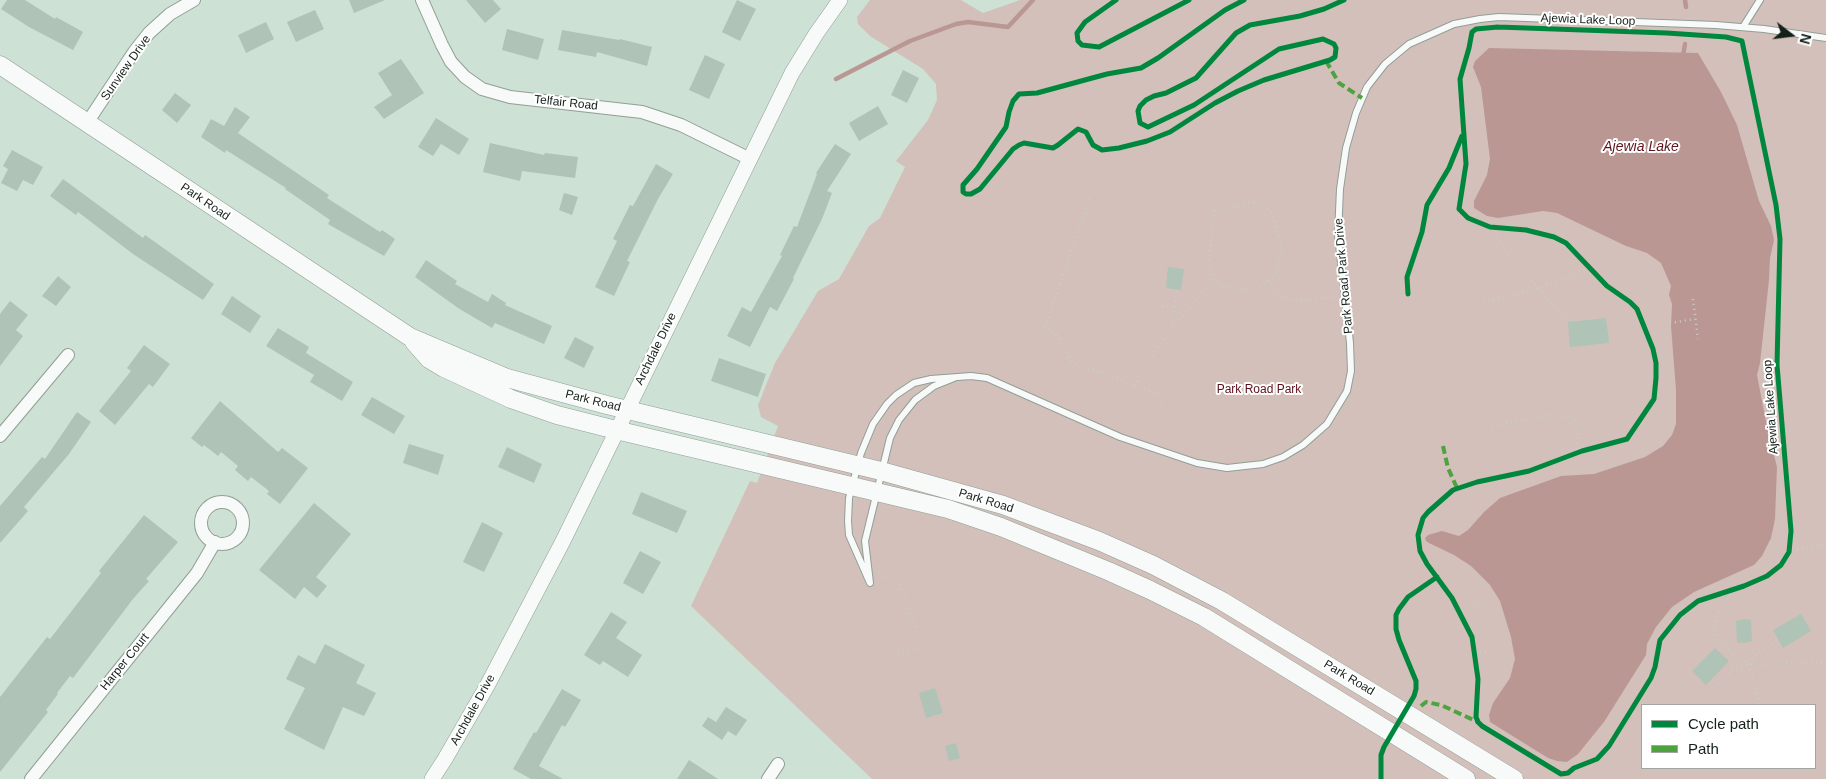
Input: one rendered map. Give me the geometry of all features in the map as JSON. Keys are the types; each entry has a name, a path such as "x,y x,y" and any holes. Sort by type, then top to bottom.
{"main road":[{"name":"Park Road","path":"0,65 410,338 507,378 627,410 881,471 1003,505 1098,540 1153,565 1222,601 1514,779"},
{"name":"Park Road","path":"410,338 429,358 474,383 538,408 616,430 948,509 1001,527 1150,590 1204,618 1466,779"}],"street":[{"name":"Sunview Drive","path":"87,123 134,52 149,33 170,14 194,0"},
{"name":"Telfair Road","path":"422,0 451,62 465,77 482,89 510,97 642,112 681,126 750,159"},
{"name":"Archdale Drive","path":"432,779 491,678 563,541 792,73 840,0"},
{"path":"0,436 68,355"},
{"name":"Harper Court","path":"31,779 197,573 215,542"},
{"path":"768,779 778,764"}],"lane":[{"path":"1743,27 1760,0"},
{"name":"Park Road Park Drive","path":"954,378 934,386 910,405 893,430 864,541 870,583 849,535 848,509 852,486 873,424 896,395 922,380 971,376 987,378 1120,437 1196,463 1227,468 1263,464 1292,453 1319,433 1332,418 1344,396 1350,379 1351,364 1338,235 1338,211 1343,165 1350,132 1362,98 1371,80 1385,64 1409,44 1454,24 1489,18 1571,19 1743,27 1826,38"}],"path":[{"path":"1090,197 1045,327 1057,335 1075,366 1091,369 1163,396"},
{"path":"1258,202 1271,213 1280,237 1278,272 1254,291 1224,287 1213,278 1209,257 1215,210 1258,202"},
{"path":"1495,228 1499,242 1509,255 1566,319"},
{"path":"1585,262 1596,274"},
{"path":"1483,300 1504,298 1540,288 1589,268"},
{"path":"1135,386 1140,373 1172,328 1213,278"},
{"path":"1269,281 1279,295 1290,300 1344,296"},
{"path":"1172,328 1178,290"},
{"path":"1693,299 1698,339"},
{"path":"1162,307 1175,305"},
{"path":"1670,322 1695,319"},
{"path":"1160,406 1165,390"},
{"path":"1491,425 1557,415 1572,418 1579,426 1575,454"},
{"path":"1566,457 1582,451"},
{"path":"1790,549 1826,545"},
{"path":"878,568 882,576 900,584 920,641"},
{"path":"1723,592 1735,589"},
{"path":"1735,589 1716,618 1714,632 1719,642 1749,665 1760,704"},
{"path":"1460,612 1482,602"},
{"path":"1456,605 1464,619"},
{"path":"1749,665 1757,654 1778,639"},
{"path":"1474,644 1475,656 1492,650"},
{"path":"898,654 922,647"},
{"path":"1705,704 1711,693 1732,670 1740,666 1811,662 1826,663"}],"green space":[{"name":"Park Road Park","path":"870,0 961,0 983,13 1020,0 1826,0 1826,779 872,779 691,606 750,481 757,483 778,426 761,417 758,405 775,363 818,291 839,279 869,226 880,218 905,167 896,161 928,120 937,100 936,84 923,69 870,36 858,24 857,17"}],"water":[{"name":"Ajewia Lake","path":"1489,48 1698,53 1721,92 1737,125 1759,201 1771,226 1774,240 1770,258 1760,363 1757,375 1777,467 1775,519 1771,538 1762,556 1754,565 1694,592 1672,607 1656,627 1647,644 1646,655 1604,722 1578,754 1567,762 1548,758 1490,722 1489,715 1493,703 1510,678 1515,659 1511,637 1500,601 1490,585 1471,566 1429,543 1425,538 1428,535 1442,531 1459,536 1468,530 1500,498 1561,476 1594,474 1645,457 1663,446 1672,435 1676,424 1676,390 1671,326 1672,304 1669,295 1671,286 1661,263 1647,253 1626,246 1557,213 1543,211 1498,218 1487,216 1474,208 1474,201 1487,175 1490,159 1481,87 1473,67 1475,61"}],"building":[{"path":"7,0 25,0 55,19 56,17 83,32 73,50 29,27 1,9"},
{"path":"349,0 385,0 354,13"},
{"path":"466,0 493,0 501,9 485,23"},
{"path":"737,0 756,9 740,41 722,32"},
{"path":"315,10 324,29 296,42 287,22"},
{"path":"266,22 274,39 246,53 238,35"},
{"path":"507,29 544,39 538,60 502,50"},
{"path":"562,30 620,39 652,47 647,66 597,52 596,57 558,50"},
{"path":"705,55 725,64 709,99 689,90"},
{"path":"401,59 424,93 384,119 374,107 392,95 378,73"},
{"path":"903,70 919,78 907,103 891,95"},
{"path":"175,93 191,105 177,123 162,110"},
{"path":"878,106 888,124 859,141 849,123"},
{"path":"235,107 250,117 238,133 329,195 327,198 380,232 382,230 395,239 384,256 328,224 330,220 286,188 226,150 225,153 201,137 211,119 224,126"},
{"path":"436,118 469,139 459,155 441,144 433,156 418,147"},
{"path":"490,143 544,155 545,153 578,157 575,178 522,171 520,181 483,172"},
{"path":"835,144 851,154 827,191 832,193 822,219 777,311 770,307 750,347 727,336 742,307 751,312 782,256 780,255 794,226 797,227 816,173"},
{"path":"12,150 43,167 33,185 23,180 17,191 1,183 8,169 3,166"},
{"path":"656,164 673,174 658,199 627,261 630,262 614,296 595,287 617,241 613,239 630,205 633,206"},
{"path":"63,179 143,238 145,235 214,284 203,300 133,254 78,212 76,215 50,196"},
{"path":"564,193 578,197 572,215 559,210"},
{"path":"426,260 457,281 455,284 488,302 492,294 506,303 505,305 552,326 544,344 495,323 492,328 458,308 415,277"},
{"path":"1168,267 1184,269 1181,290 1166,288"},
{"path":"58,276 71,287 56,306 42,296"},
{"path":"232,296 261,316 250,333 221,314"},
{"path":"10,301 28,315 16,330 23,336 0,366 0,314"},
{"path":"1606,318 1609,343 1570,347 1568,322"},
{"path":"278,328 309,347 306,353 353,382 342,401 310,382 314,375 266,346"},
{"path":"575,337 594,347 584,368 564,358"},
{"path":"144,345 170,364 153,387 149,384 115,425 99,411 131,371 127,368"},
{"path":"719,358 766,374 758,397 711,381"},
{"path":"372,397 405,416 394,434 361,415"},
{"path":"220,401 278,452 282,448 308,468 280,504 267,494 269,491 251,477 248,481 235,470 238,466 221,452 218,456 191,438"},
{"path":"77,412 91,422 69,454 24,507 28,511 0,543 0,506 42,457 45,459"},
{"path":"409,444 444,455 438,475 403,463"},
{"path":"507,447 542,464 534,483 498,467"},
{"path":"641,492 687,511 677,533 632,514"},
{"path":"314,503 351,534 316,577 327,586 317,598 304,587 295,599 259,570"},
{"path":"144,515 178,542 146,579 149,581 73,678 70,676 46,710 48,712 0,772 0,697 47,637 50,639 101,573 99,571"},
{"path":"482,522 503,533 484,572 463,562"},
{"path":"640,551 661,562 643,594 623,583"},
{"path":"611,612 627,622 616,638 642,655 628,677 603,661 600,665 584,655"},
{"path":"1801,614 1811,631 1783,648 1773,630"},
{"path":"1743,619 1751,620 1752,641 1744,643 1737,642 1736,621"},
{"path":"325,644 365,665 356,683 376,693 364,716 343,707 324,750 284,729 305,688 286,679 298,655 315,664"},
{"path":"1715,648 1729,661 1706,685 1692,671"},
{"path":"935,688 943,713 926,718 919,693"},
{"path":"562,689 581,700 565,727 562,725 539,766 563,779 531,779 513,769"},
{"path":"726,707 747,720 736,736 728,731 722,740 702,726 708,717 716,722"},
{"path":"956,743 960,758 949,761 945,746"},
{"path":"689,760 718,779 677,779"}],"waterway":[{"path":"836,79 910,41 956,24 968,22 1008,27 1033,0"},
{"path":"1685,0 1686,7"},
{"path":"1683,56 1685,44"}],"marked path":[{"path":"1326,61 1339,83 1362,98"},
{"path":"1443,446 1448,468 1457,488"},
{"path":"1421,706 1426,702 1441,705 1478,722"}],"cycle path":[{"path":"1116,0 1085,22 1077,33 1078,41 1082,45 1099,47 1189,0"},
{"path":"1244,0 1225,10 1141,68 1107,74 1037,93 1019,94 1013,101 1006,127 977,169 963,185 963,192 971,194 980,189 1013,149 1024,143 1053,148 1078,129 1086,132 1093,145 1102,150 1147,141 1170,132 1215,103 1238,91 1264,80 1330,60 1335,57 1336,48 1334,44 1323,39 1279,49 1194,105 1148,127 1140,123 1138,111 1146,100 1166,93 1196,78 1236,33 1250,25 1300,16 1324,9 1344,0"},
{"name":"Ajewia Lake Loop","path":"1498,27 1667,33 1726,37 1742,41 1776,205 1780,239 1777,365 1791,531 1789,552 1781,565 1767,576 1744,586 1698,601 1680,615 1660,640 1651,678 1609,746 1597,759 1574,768 1568,773 1561,774 1478,722 1476,717 1478,679 1472,637 1452,598 1427,564 1420,551 1418,535 1423,518 1453,490 1477,482 1529,471 1582,451 1627,439 1654,399 1656,363 1653,349 1637,309 1607,286 1566,243 1554,237 1526,230 1490,227 1468,218 1459,209 1466,164 1460,79 1472,32 1476,29 1498,27"},
{"path":"1408,294 1407,277 1422,232 1427,205 1449,168 1462,136"},
{"path":"1381,779 1381,755 1384,747 1414,696 1416,689 1416,681 1396,629 1396,615 1408,597 1437,577"}]}
